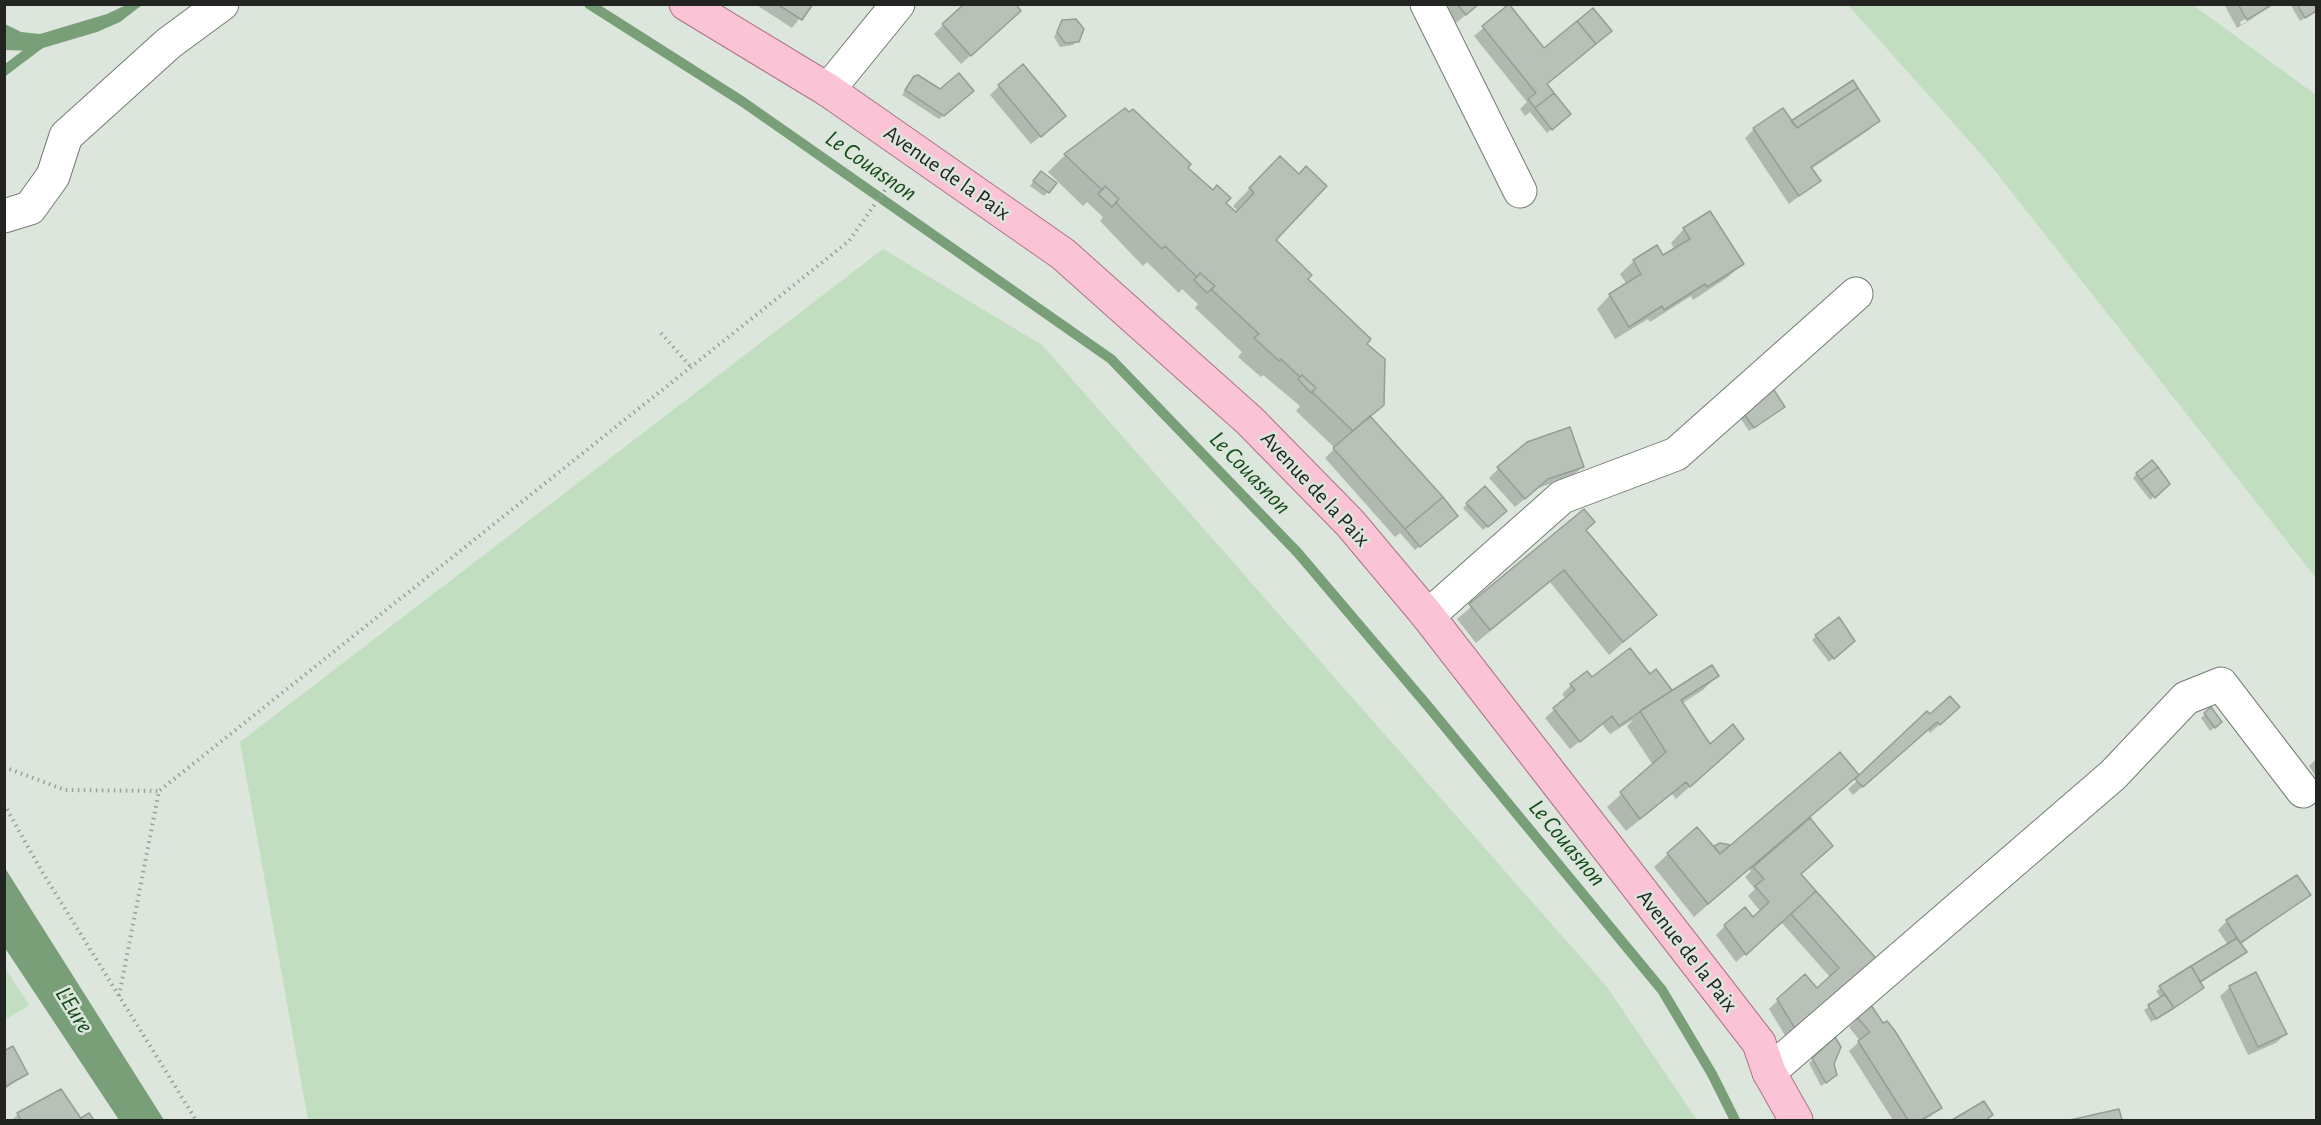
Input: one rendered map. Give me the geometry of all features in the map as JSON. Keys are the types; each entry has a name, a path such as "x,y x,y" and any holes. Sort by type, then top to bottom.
{"main road":[{"name":"Avenue de la Paix","path":"696,8 828,90 1063,254 1250,421 1350,523 1428,616 1759,1042 1769,1072 1796,1120"}],"street":[{"path":"4,216 30,208 52,176 66,136 169,43 222,4"},
{"path":"828,90 898,4"},
{"path":"1427,4 1520,192"},
{"path":"1428,616 1562,497 1676,454 1856,294"},
{"path":"1769,1072 2113,775 2186,698 2221,684 2302,791"}],"path":[{"path":"4,766 65,789 159,791 849,241 894,177"},
{"path":"661,333 691,367"},
{"path":"119,996 159,791"},
{"path":"4,804 41,870 196,1120"}],"shaded area":[{"path":"1848,5 2193,5 2316,95 2316,578 1987,161"},
{"path":"883,249 1042,345 1607,987 1697,1120 308,1120 240,742"},
{"path":"5,968 29,1005 5,1020 4,1019"}],"water":[{"path":"126,5 142,5 120,22 97,32 33,51 5,50 5,24 21,32 40,34 107,14"},
{"name":"L'Eure","path":"5,868 164,1120 119,1120 5,948"}],"building":[{"path":"777,4 813,4 802,20"},
{"path":"964,4 1016,4 1021,11 971,56 942,24"},
{"path":"1457,4 1479,4 1466,15"},
{"path":"1509,4 1544,48 1577,21 1596,44 1547,84 1554,93 1535,108 1528,99 1536,93 1482,26"},
{"path":"2238,4 2273,4 2247,20"},
{"path":"2297,4 2316,4 2316,11 2305,18"},
{"path":"1593,8 1612,31 1596,44 1577,21"},
{"path":"1076,19 1084,29 1079,42 1065,43 1057,32 1062,20"},
{"path":"1023,64 1066,116 1041,137 998,85"},
{"path":"959,73 974,91 944,116 905,90 914,76 918,75 940,89"},
{"path":"1853,80 1858,88 1797,128 1791,121"},
{"path":"1858,88 1880,121 1811,167 1821,181 1799,196 1753,128 1783,108 1797,128"},
{"path":"1554,93 1571,114 1552,130 1535,108"},
{"path":"1125,108 1129,112 1133,109 1191,164 1188,168 1213,190 1217,185 1231,198 1226,203 1236,212 1254,193 1249,188 1280,156 1299,174 1306,166 1327,186 1276,240 1312,275 1308,279 1371,339 1367,344 1385,359 1384,405 1353,431 1312,392 1316,388 1281,359 1279,361 1254,338 1259,334 1211,289 1215,286 1200,273 1197,277 1165,246 1162,249 1116,203 1119,199 1105,186 1102,190 1064,154"},
{"path":"1041,171 1057,183 1049,193 1033,181"},
{"path":"1105,186 1119,199 1112,207 1098,194"},
{"path":"1710,211 1744,264 1707,287 1705,284 1664,310 1662,306 1629,327 1609,294 1641,274 1633,260 1657,245 1663,255 1690,239 1683,228"},
{"path":"1200,273 1215,286 1207,293 1194,280"},
{"path":"1302,375 1316,388 1311,393 1298,379"},
{"path":"1770,384 1785,407 1754,428 1738,405"},
{"path":"1370,416 1443,497 1405,529 1333,448"},
{"path":"1570,427 1584,467 1548,479 1525,499 1497,467 1527,442"},
{"path":"2152,460 2158,467 2141,480 2136,473"},
{"path":"2158,467 2170,484 2155,498 2141,480"},
{"path":"1485,486 1507,511 1488,527 1466,503"},
{"path":"1443,497 1458,516 1420,547 1405,529"},
{"path":"1584,509 1595,522 1586,530 1657,615 1623,642 1564,570 1490,630 1469,604"},
{"path":"1839,617 1855,641 1834,659 1815,635"},
{"path":"1630,648 1650,674 1656,669 1672,690 1619,726 1612,716 1580,742 1553,708 1575,690 1570,684 1587,671 1592,677"},
{"path":"1712,665 1719,676 1681,700 1710,744 1733,724 1744,739 1690,787 1686,782 1640,819 1620,792 1666,752 1640,711"},
{"path":"1950,696 1960,707 1940,725 1937,722 1863,787 1855,779 1927,711 1930,714"},
{"path":"2211,707 2222,722 2215,728 2204,713"},
{"path":"1840,752 1859,775 1708,904 1667,853 1697,827 1720,854"},
{"path":"1810,818 1833,846 1801,874 1816,891 1746,955 1724,925 1745,907 1753,917 1769,902 1755,886 1764,879 1753,867"},
{"path":"1720,843 1730,845 1720,854 1714,846"},
{"path":"2297,875 2311,895 2240,943 2226,920"},
{"path":"1816,891 1881,964 1799,1035 1777,999 1805,974 1817,988 1839,968 1791,914"},
{"path":"2237,938 2247,952 2200,982 2191,966"},
{"path":"2191,966 2204,988 2174,1008 2159,986"},
{"path":"2256,972 2287,1034 2258,1047 2229,986"},
{"path":"2165,994 2174,1008 2156,1019 2148,1005"},
{"path":"1871,1005 1883,1023 1887,1021 1895,1031 1942,1108 1921,1120 1908,1120 1858,1041 1870,1032 1857,1017"},
{"path":"1835,1037 1841,1047 1834,1064 1837,1075 1826,1083 1812,1058"},
{"path":"13,1046 28,1074 4,1087 4,1051"},
{"path":"61,1089 82,1120 21,1120 17,1113"},
{"path":"1984,1101 1993,1115 1988,1118 1989,1120 1952,1120"},
{"path":"2119,1109 2122,1120 2070,1120"},
{"path":"89,1113 94,1120 82,1120 81,1118"}],"waterway":[{"name":"Le Couasnon","path":"589,4 743,102 1111,359 1298,553 1427,705 1662,990 1712,1074 1735,1120"},
{"name":"Le Couasnon","path":"4,71 41,43"}]}
